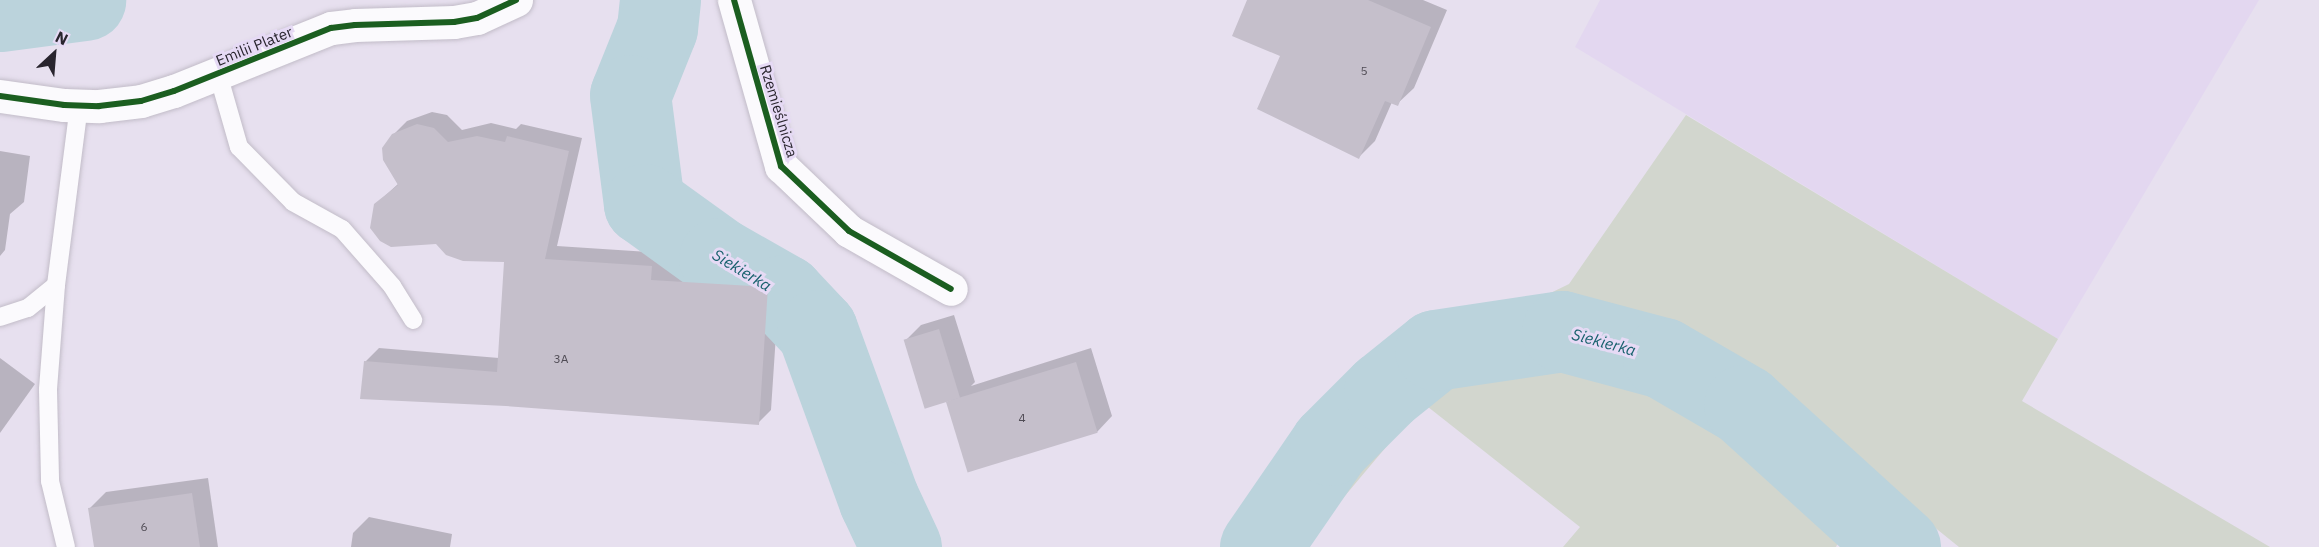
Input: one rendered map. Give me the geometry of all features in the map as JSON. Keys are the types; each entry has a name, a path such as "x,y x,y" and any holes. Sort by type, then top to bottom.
{"street":[{"name":"Emilii Plater","path":"0,96 99,106 141,100 218,74 331,28 354,25 454,22 477,18 516,0"},
{"name":"Rzemieślnicza","path":"734,0 781,166 849,231 951,289"}],"lane":[{"path":"218,74 239,147 293,202 342,229 392,286 413,320"},
{"path":"66,547 50,481 48,390 56,285 79,105"},
{"path":"0,317 28,308 56,285"}],"shaded area":[{"path":"1600,0 2259,0 2058,339 1575,47"},
{"path":"1686,115 2058,339 2022,401 2270,547 1959,547 1745,374 1646,316 1532,302 1569,284"},
{"path":"1579,352 1681,394 1774,450 1831,501 1848,522 1836,547 1563,547 1580,527 1423,403 1302,547 1299,547 1323,492 1379,417 1436,370 1534,353"}],"building":[{"path":"1247,0 1368,0 1431,27 1398,106 1385,101 1359,159 1257,109 1280,56 1232,36"},
{"path":"417,124 434,128 448,142 477,136 505,142 507,136 569,151 545,259 652,266 651,280 768,287 759,425 506,406 360,399 364,361 497,372 504,262 463,261 446,255 436,244 391,247 380,241 370,228 374,204 398,185 383,160 382,148 392,134"},
{"path":"939,329 960,398 925,409 904,340"},
{"path":"1076,362 1098,433 968,473 946,402"},
{"path":"192,493 200,547 94,547 88,508"}],"waterway":[{"name":"Siekierka","path":"0,11 85,0"},
{"name":"Siekierka","path":"660,0 657,28 630,95 644,204 719,258 784,295 817,330 879,500 901,547"},
{"name":"Siekierka","path":"1260,547 1330,445 1384,391 1435,350 1562,331 1663,358 1744,405 1900,547"}],"cycle path":[{"path":"0,96 64,105 99,106 141,101 174,91 331,28 355,25 454,22 477,18 516,0"},
{"path":"734,0 781,166 849,231 951,289"}]}
